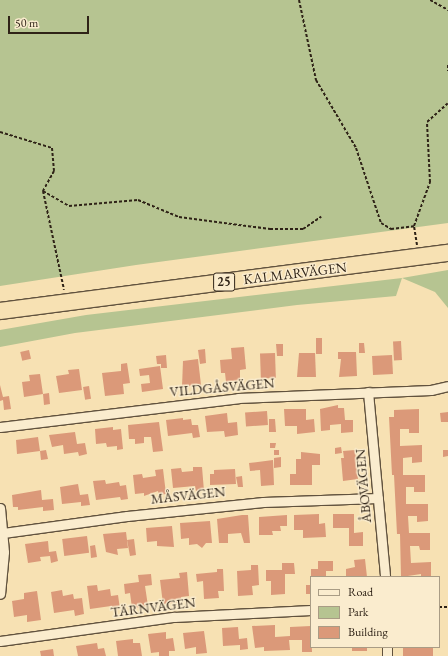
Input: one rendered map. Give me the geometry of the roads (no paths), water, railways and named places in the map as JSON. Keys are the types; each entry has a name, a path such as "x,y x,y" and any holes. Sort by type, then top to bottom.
{"highway":[{"name":"KALMARVÄGEN","path":"0,311 448,253"}],"street":[{"name":"VILDGÅSVÄGEN","path":"0,427 238,398 431,390 448,386"},
{"name":"ÅBOVÄGEN","path":"368,392 385,576"},
{"name":"MÅSVÄGEN","path":"3,533 127,516 256,502 378,498"},
{"path":"0,508 3,533 0,594"},
{"name":"TÄRNVÄGEN","path":"0,641 174,617 310,610"}]}
